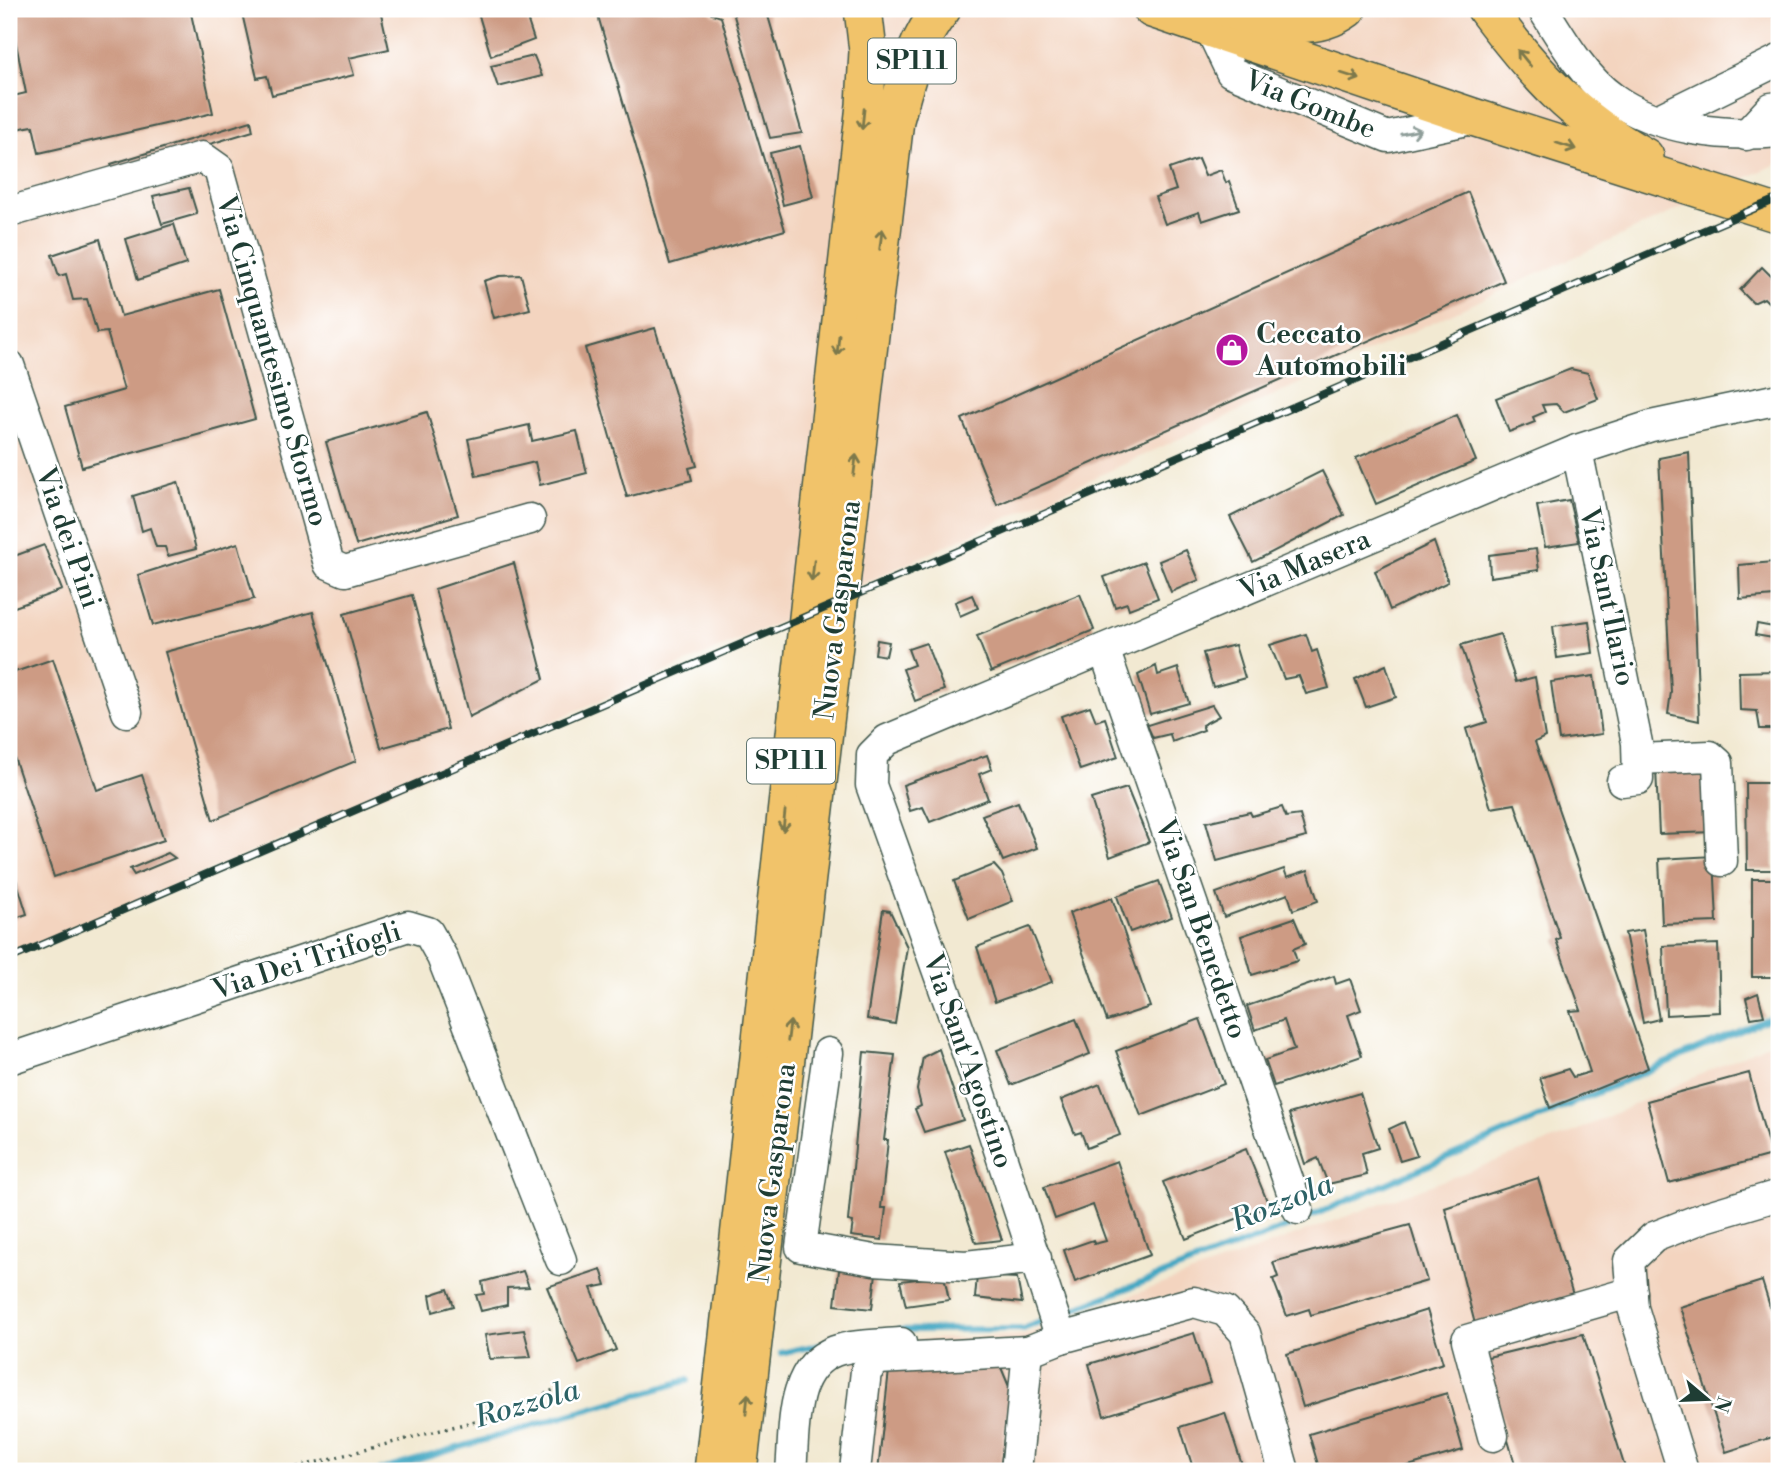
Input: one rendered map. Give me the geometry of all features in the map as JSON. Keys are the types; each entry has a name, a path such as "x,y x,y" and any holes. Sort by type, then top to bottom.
{"main road":[{"name":"Nuova Gasparona","path":"713,1471 864,118 868,51 863,9"},
{"name":"SP111","path":"895,120 901,53 918,9"},
{"name":"Nuova Gasparona","path":"738,1471 895,120 913,56 931,22 942,9"},
{"path":"1132,9 1209,21 1302,24 1315,23 1347,9"},
{"name":"Via Gombe","path":"1152,9 1209,21 1285,55 1763,208"},
{"path":"1285,55 1314,52 1334,44 1345,36 1365,9"},
{"path":"1486,9 1543,81 1583,119 1695,185"}],"street":[{"path":"1543,9 1593,79 1613,99 1659,120 1699,130 1746,135 1779,132"},
{"name":"Via Gombe","path":"1209,21 1231,72 1388,137 1476,118"},
{"path":"1659,120 1779,60"},
{"path":"1746,135 1771,108 1779,107"},
{"name":"Via Cinquantesimo Stormo","path":"9,212 202,157 219,169 329,564 345,571 530,519"},
{"name":"Via dei Pini","path":"9,365 127,712"},
{"name":"Via Masera","path":"871,785 872,755 887,740 1577,450 1651,426 1779,399"},
{"name":"Via Sant'Ilario","path":"1577,450 1633,761 1710,755 1718,763 1722,861"},
{"name":"Via San Benedetto","path":"1104,649 1298,1209"},
{"name":"Via Sant'Agostino","path":"871,785 964,1045 1055,1322"},
{"name":"Via Dei Trifogli","path":"9,1059 408,926 428,932 442,957 561,1260"},
{"path":"828,1052 801,1247 874,1260 966,1266 1036,1258"},
{"path":"1683,1471 1633,1308 1629,1261 1654,1237 1705,1217 1779,1195"},
{"path":"1493,1436 1467,1340 1632,1292"},
{"path":"1016,1471 1028,1352 1055,1322 1194,1302 1225,1311 1245,1334 1284,1471"},
{"path":"791,1471 800,1386 810,1365 836,1350 917,1342 955,1353"},
{"path":"855,1471 866,1371 878,1359 955,1353 1028,1352"}],"path":[{"path":"1770,9 1779,27"},
{"path":"283,1471 495,1416 558,1388"}],"shaded area":[{"path":"9,9 1779,9 1779,163 787,619 9,958"},
{"path":"1779,1039 1779,1464 1758,1471 838,1471 858,1342 1024,1335 1567,1135"}],"building":[{"path":"9,9 190,9 213,113 39,153 33,126 10,130 9,97 26,93"},
{"path":"241,9 380,9 389,49 349,58 354,75 272,95 267,76 257,78"},
{"path":"477,9 524,9 534,40 491,56"},
{"path":"596,9 708,9 712,14 721,17 785,230 670,264"},
{"path":"732,9 766,9 802,133 770,138"},
{"path":"534,56 542,76 498,87 491,66"},
{"path":"251,121 253,131 114,173 111,164"},
{"path":"800,146 813,197 783,205 770,153"},
{"path":"1198,159 1205,176 1221,170 1226,183 1229,181 1239,209 1202,221 1199,212 1165,224 1155,197 1176,190 1169,169"},
{"path":"189,188 197,214 162,224 153,196"},
{"name":"Ceccato Automobili","path":"1468,192 1504,281 997,505 962,419"},
{"path":"174,224 186,264 138,280 126,239"},
{"path":"100,239 121,316 219,289 255,419 82,467 65,407 124,390 107,332 97,333 87,299 73,300 66,274 59,276 52,255"},
{"path":"1762,267 1779,284 1779,296 1771,305 1764,298 1753,303 1740,290"},
{"path":"521,275 530,309 494,318 484,281 500,276"},
{"path":"655,328 697,466 689,468 692,480 627,497 585,348"},
{"path":"1571,369 1588,373 1598,399 1564,412 1556,404 1542,405 1545,412 1533,417 1535,422 1509,432 1496,398"},
{"path":"427,412 458,515 356,545 326,442"},
{"path":"1457,415 1476,461 1376,504 1356,458"},
{"path":"529,425 532,441 577,431 587,473 540,485 535,462 476,476 468,439"},
{"path":"1689,452 1699,721 1668,714 1671,692 1659,458"},
{"path":"1322,471 1344,515 1253,562 1230,517"},
{"path":"178,482 196,549 168,556 165,547 156,547 150,528 142,531 133,496"},
{"path":"1569,500 1579,542 1545,547 1537,506"},
{"path":"1434,542 1448,582 1390,610 1375,571"},
{"path":"238,543 254,599 153,625 138,575"},
{"path":"44,545 62,590 9,609 9,558"},
{"path":"1536,549 1539,570 1490,577 1489,555"},
{"path":"1186,550 1199,580 1171,592 1159,561"},
{"path":"1144,562 1158,598 1129,609 1127,603 1115,607 1104,577"},
{"path":"1774,562 1774,596 1740,599 1739,565"},
{"path":"514,563 544,679 469,717 435,589"},
{"path":"1080,594 1094,630 991,672 977,636"},
{"path":"412,595 448,729 381,748 344,614"},
{"path":"972,595 978,608 960,616 955,602"},
{"path":"313,612 356,761 213,820 165,652"},
{"path":"1589,621 1593,653 1557,658 1553,626"},
{"path":"1757,624 1779,628 1779,639 1755,635"},
{"path":"1306,634 1312,652 1317,650 1329,688 1306,694 1299,676 1284,679 1270,645"},
{"path":"1500,634 1516,682 1535,677 1545,737 1535,742 1648,1068 1550,1108 1540,1078 1568,1069 1573,1077 1590,1072 1570,1011 1581,1010 1556,940 1560,938 1515,804 1491,808 1466,729 1487,722 1461,645"},
{"path":"877,640 889,642 886,656 875,654"},
{"path":"926,643 944,690 915,701 903,669 914,665 908,649"},
{"path":"1235,645 1245,678 1213,687 1203,653"},
{"path":"53,659 97,790 142,775 164,840 54,877 9,742 9,674"},
{"path":"1386,665 1396,697 1366,707 1355,679"},
{"path":"1156,666 1158,675 1178,668 1189,703 1150,714 1138,675"},
{"path":"1776,671 1779,729 1760,729 1757,711 1740,710 1739,672"},
{"path":"1594,676 1602,734 1559,740 1551,682"},
{"path":"1212,705 1219,716 1202,725 1204,730 1172,742 1170,734 1153,738 1147,725"},
{"path":"1090,706 1096,721 1105,718 1118,757 1080,770 1061,716"},
{"path":"987,755 992,769 979,774 988,799 930,822 923,807 910,811 903,785"},
{"path":"1711,766 1713,832 1659,834 1656,768"},
{"path":"1746,783 1774,783 1774,870 1747,870"},
{"path":"1127,788 1149,842 1110,857 1091,799"},
{"path":"1018,802 1037,848 1003,861 982,815"},
{"path":"1282,807 1286,817 1300,815 1306,837 1217,861 1206,822 1250,812 1252,816"},
{"path":"168,853 175,858 134,875 130,869"},
{"path":"1714,856 1717,922 1662,924 1659,859"},
{"path":"9,857 27,914 9,920"},
{"path":"994,865 1002,874 1013,901 969,919 954,881"},
{"path":"1284,869 1287,877 1308,870 1318,901 1293,910 1288,894 1224,917 1216,893"},
{"path":"1752,879 1779,879 1779,977 1752,977"},
{"path":"1159,881 1172,917 1130,932 1117,896"},
{"path":"1112,898 1150,1007 1107,1021 1069,913"},
{"path":"883,910 890,911 907,947 895,1024 867,1019"},
{"path":"1294,918 1305,944 1293,949 1297,961 1252,975 1241,936"},
{"path":"1030,927 1052,982 995,1002 977,947"},
{"path":"1643,930 1659,1019 1643,1023 1625,933"},
{"path":"1718,944 1720,1012 1666,1015 1663,946"},
{"path":"1334,976 1336,984 1350,979 1361,1010 1348,1015 1362,1056 1274,1086 1265,1060 1294,1050 1284,1020 1255,1030 1247,1006"},
{"path":"1758,993 1764,1016 1751,1018 1746,998"},
{"path":"1076,1019 1090,1054 1011,1085 997,1050"},
{"path":"1200,1019 1224,1084 1141,1116 1116,1051"},
{"path":"939,1049 963,1120 924,1132 915,1109 921,1106 917,1090 923,1057"},
{"path":"864,1052 895,1055 884,1140 888,1140 881,1208 886,1208 882,1240 851,1236 853,1222 848,1221"},
{"path":"1749,1073 1771,1155 1669,1183 1647,1101"},
{"path":"1100,1084 1120,1135 1087,1148 1081,1132 1075,1134 1061,1100"},
{"path":"1360,1093 1378,1148 1362,1153 1367,1175 1328,1184 1318,1158 1305,1164 1289,1114"},
{"path":"1404,1122 1417,1156 1400,1161 1389,1129"},
{"path":"969,1144 1002,1240 976,1243 945,1152"},
{"path":"1246,1149 1269,1206 1186,1239 1163,1182"},
{"path":"1117,1161 1150,1255 1075,1282 1064,1250 1093,1240 1094,1244 1106,1241 1093,1205 1055,1219 1044,1187"},
{"path":"1538,1178 1573,1295 1475,1324 1445,1208"},
{"path":"1410,1225 1427,1281 1311,1315 1309,1309 1287,1316 1273,1279 1278,1277 1273,1262"},
{"path":"601,1269 606,1285 591,1288 616,1350 579,1364 547,1287"},
{"path":"839,1270 876,1273 872,1309 835,1305"},
{"path":"523,1271 529,1287 507,1288 507,1305 481,1311 476,1295 484,1294 482,1282"},
{"path":"944,1276 949,1300 906,1306 900,1281"},
{"path":"977,1276 1017,1278 1022,1303 975,1298"},
{"path":"1762,1281 1779,1336 1779,1435 1726,1452 1680,1307"},
{"path":"448,1289 454,1306 433,1312 430,1295"},
{"path":"1427,1310 1443,1363 1303,1407 1287,1354"},
{"path":"524,1330 531,1357 490,1359 485,1335"},
{"path":"1194,1333 1210,1383 1104,1416 1089,1364"},
{"path":"1583,1334 1626,1471 1517,1471 1484,1358"},
{"path":"890,1361 1000,1365 1010,1389 1000,1471 878,1471"},
{"path":"1447,1393 1463,1450 1391,1471 1320,1471 1309,1434"},
{"path":"1225,1413 1244,1471 1194,1471 1180,1427"}],"waterway":[{"name":"Rozzola","path":"1061,1314 1286,1227 1779,1014"},
{"name":"Rozzola","path":"899,1330 1023,1329 1047,1319"},
{"name":"Rozzola","path":"781,1353 823,1344"},
{"name":"Rozzola","path":"379,1471 688,1380"}],"railway":[{"path":"9,959 1779,198"}],"place":[{"name":"Ceccato Automobili","path":"1232,350"}]}
